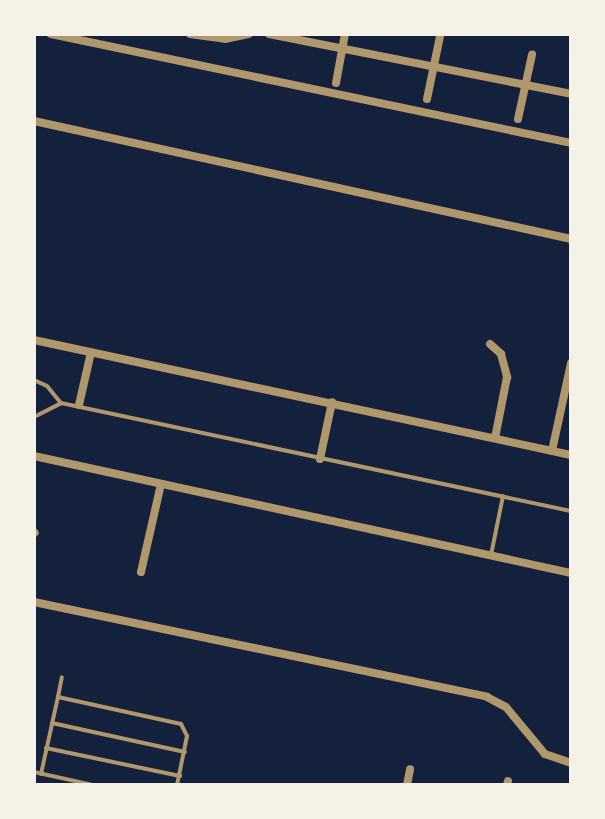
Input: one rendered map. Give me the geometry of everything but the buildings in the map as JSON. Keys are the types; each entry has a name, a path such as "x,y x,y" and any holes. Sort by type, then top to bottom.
{"street":[{"path":"51,34 571,143"},
{"path":"190,34 225,39 248,34"},
{"path":"269,34 571,94"},
{"path":"336,83 345,34"},
{"path":"427,99 440,36"},
{"path":"518,119 532,55"},
{"path":"34,121 571,239"},
{"path":"34,340 571,455"},
{"path":"490,344 501,354 507,377 495,438"},
{"path":"79,405 91,352"},
{"path":"552,451 571,363"},
{"path":"320,459 332,402"},
{"path":"34,456 571,573"},
{"path":"141,572 161,484"},
{"path":"34,602 487,697 506,707 545,754 571,763"},
{"path":"407,785 410,769"}],"lane":[{"path":"34,380 61,403"},
{"path":"34,417 61,403 79,405 571,511"},
{"path":"491,555 503,496"},
{"path":"41,774 62,677"},
{"path":"58,697 181,724 187,736 177,785"},
{"path":"52,723 185,752"},
{"path":"46,748 180,776"},
{"path":"34,772 93,785"}]}
